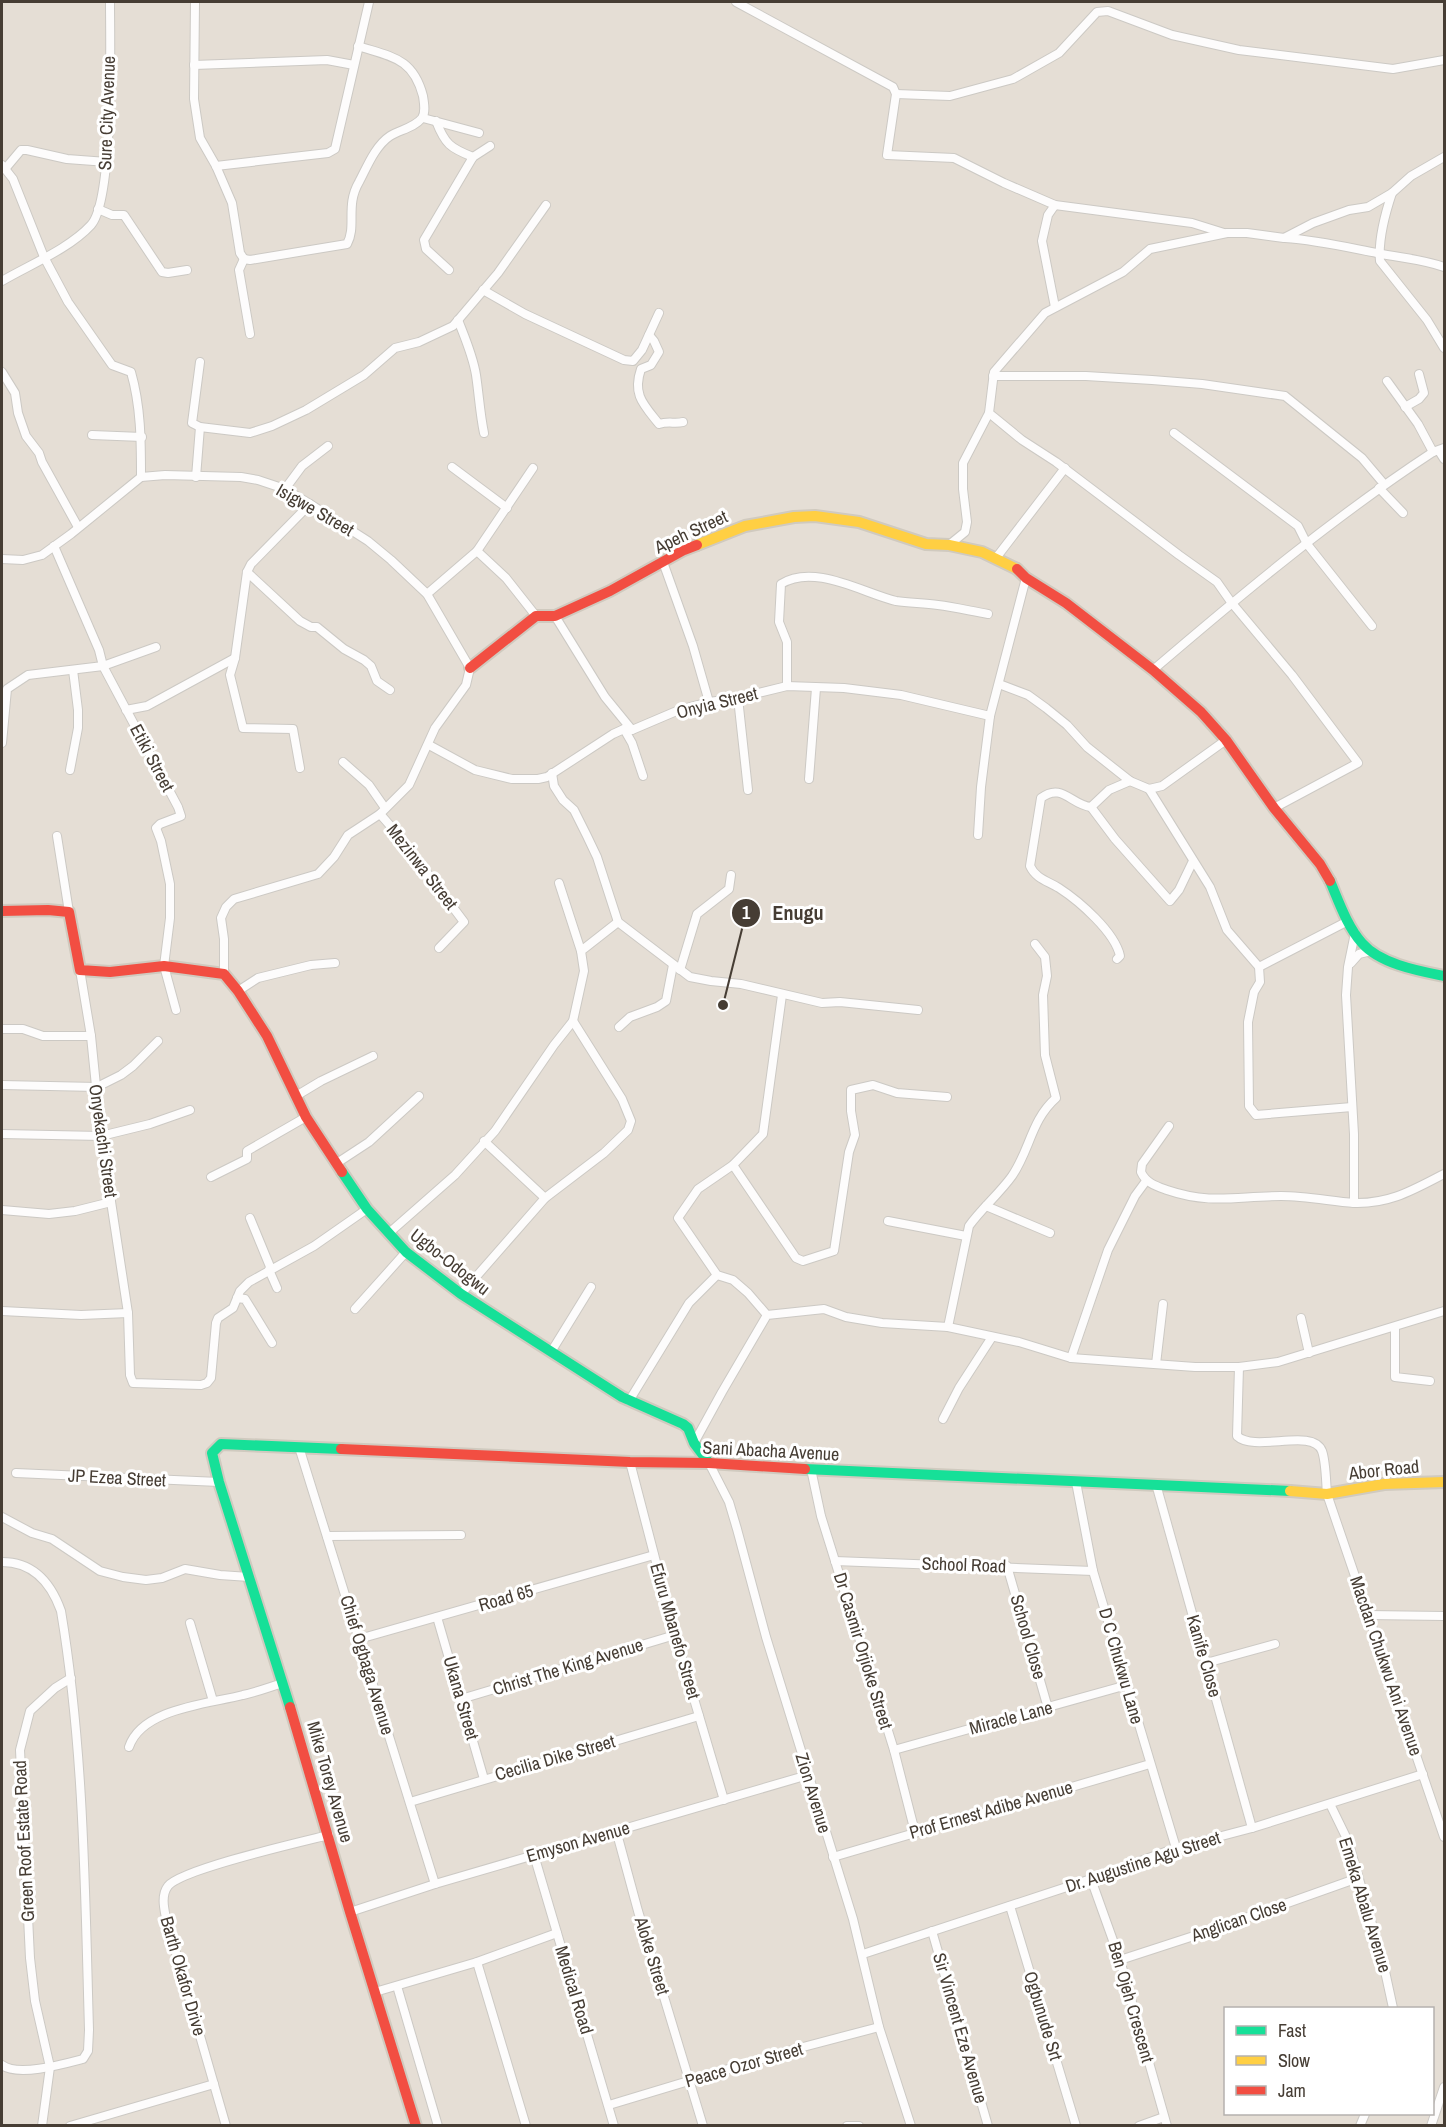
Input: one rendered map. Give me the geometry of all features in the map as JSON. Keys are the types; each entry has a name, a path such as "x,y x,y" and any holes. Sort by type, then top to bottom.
{"street":[{"name":"Sure City Avenue","path":"2,281 72,240 92,223 98,209 107,162 110,2"},
{"path":"195,2 194,99 200,138 216,166 232,203 240,254 244,259"},
{"path":"216,166 328,153 335,149 369,2"},
{"path":"736,2 893,87 896,94 887,155 954,158 1055,205 1192,223 1227,233"},
{"path":"896,94 950,96 1013,79 1059,53 1097,12 1102,10 1172,36 1239,50 1394,69 1444,60"},
{"path":"244,259 347,244 351,237 352,196 380,146 390,136 423,118 425,106 422,94 409,66 395,58 358,46"},
{"path":"194,65 327,60 354,64"},
{"path":"423,118 479,133"},
{"path":"436,121 444,141 450,147 473,157"},
{"path":"449,270 426,249 424,240 473,157 490,146"},
{"path":"2,559 33,558 54,546 141,477 138,395 131,372 112,365 68,302 44,257 13,179 3,168 21,150 67,159 107,162"},
{"path":"1284,238 1313,223 1349,210 1368,207 1392,193 1411,176 1444,157"},
{"path":"1392,193 1385,213 1380,261 1427,320 1444,348"},
{"path":"200,362 191,422 200,427 250,433 272,426 306,410 364,375 395,348 419,342 453,326 483,290 546,205"},
{"path":"1055,205 1048,215 1042,241 1055,307"},
{"path":"98,209 124,215 162,272 187,270"},
{"path":"1192,223 1198,239"},
{"path":"950,545 965,532 967,522 963,464 989,412 993,376 1003,361 1045,313 1123,272 1150,249 1227,233 1247,233 1310,240 1380,254 1426,260 1444,267"},
{"path":"244,259 239,270 250,334"},
{"path":"483,290 525,314 624,360 633,361 642,350 658,313"},
{"path":"458,320 476,374 478,404 484,433"},
{"path":"649,335 658,352 651,365 641,369 637,381 640,402 659,424 668,421 676,424 683,422"},
{"path":"2,372 15,393 18,412 26,436 39,453 78,527"},
{"path":"1405,407 1419,399 1424,393 1419,374"},
{"path":"993,376 1076,376 1152,380 1202,384 1285,396 1362,458 1402,513"},
{"path":"1387,381 1444,459"},
{"path":"989,412 1022,440 1065,468 1179,555 1209,574 1286,667 1358,763 1274,808"},
{"path":"196,477 200,427"},
{"path":"1174,433 1298,526 1307,544 1372,626"},
{"path":"92,435 141,437"},
{"path":"285,489 302,466 328,446"},
{"path":"1153,670 1326,526 1381,486 1439,450"},
{"path":"452,467 507,508"},
{"path":"427,594 477,551 533,468"},
{"path":"996,558 1065,468"},
{"name":"Isigwe Street","path":"141,477 158,475 241,477 285,489 368,541 427,594 470,668"},
{"path":"300,768 293,729 243,728 230,675 236,658 247,572 251,564 310,504"},
{"name":"Apeh Street","path":"536,616 555,616 610,591 684,550 745,526 794,517 815,516 859,522 926,544 950,545 982,552 1019,570 1026,578 1066,603 1153,670 1201,712 1226,740 1274,808 1320,864 1355,933 1371,951"},
{"name":"Etiki Street","path":"54,546 99,650 103,666 181,816 160,824 156,828 170,884 170,918 164,966"},
{"path":"226,976 221,918 226,907 234,899 318,874 334,857 348,835 382,811 409,785 435,728 466,685 470,668 536,616 506,578 477,551"},
{"path":"663,562 693,646 709,702"},
{"path":"247,572 300,621 311,627 317,627 344,649 364,660 371,666 377,681 390,690"},
{"path":"978,835 981,787 990,716 1026,578"},
{"path":"787,686 787,642 779,622 778,610 781,584 788,579 833,580 898,601 987,614"},
{"path":"555,616 628,730 643,776"},
{"path":"2,743 7,690 28,675 103,666 156,647"},
{"path":"126,710 147,706 236,658"},
{"path":"70,770 78,728 73,670"},
{"path":"999,684 1028,695 1067,725 1088,747 1130,780 1149,789 1210,887 1227,930 1259,967 1260,982 1254,992 1248,1022 1249,1106 1256,1115 1352,1107"},
{"name":"Onyia Street","path":"429,745 475,770 512,779 538,779 547,777 579,758 591,747 679,710 787,686 844,688 901,695 990,716"},
{"path":"809,779 816,688"},
{"path":"738,698 748,790"},
{"path":"1149,789 1162,786 1226,740"},
{"path":"343,762 369,785 382,811"},
{"path":"552,773 554,786 563,800 574,810 597,857 618,922 690,976 700,980 741,984 822,1003 840,1002 918,1010"},
{"path":"1117,959 1120,956 1119,952 1108,933 1093,915 1059,888 1036,875 1030,866 1041,798 1047,794 1059,793 1084,807 1091,807 1109,790 1130,780"},
{"path":"1091,807 1115,839 1170,901 1179,890 1193,861"},
{"name":"Mezinwa Street","path":"382,811 464,922 439,948"},
{"path":"57,836 80,970 110,972 164,966 219,972 226,976"},
{"path":"619,1026 630,1017 657,1007 666,1001 697,914 729,889 731,875"},
{"path":"389,1233 455,1174 495,1131 573,1021 584,971 581,951 559,883"},
{"path":"2,911 48,909 69,912"},
{"path":"1259,967 1348,921"},
{"path":"581,951 618,922"},
{"path":"1354,1203 1346,995 1348,967 1355,933"},
{"path":"948,1327 969,1226 999,1194 1014,1173 1043,1109 1056,1098 1045,1055 1043,996 1047,975 1045,957 1035,944"},
{"path":"1348,967 1359,954 1371,951 1406,968 1444,976"},
{"path":"238,991 258,978 311,965 335,963"},
{"path":"164,966 176,1010"},
{"name":"Onyekachi Street","path":"80,970 91,1036 101,1136 128,1313 130,1375 133,1383 201,1385 207,1383 211,1378 216,1323 218,1318 232,1308 237,1298"},
{"name":"Ugbo-Odogwu","path":"226,976 267,1036 306,1118 367,1209 406,1252 461,1294 629,1401 683,1424 688,1428 694,1443 709,1463"},
{"path":"768,1316 733,1280 717,1275 678,1218 698,1189 734,1165 763,1134 782,994"},
{"path":"461,1294 545,1198 604,1153 628,1130 632,1121 573,1021"},
{"path":"2,1029 22,1029 43,1036 91,1036"},
{"path":"2,1085 95,1087 121,1075 158,1041"},
{"path":"296,1096 373,1056"},
{"path":"734,1165 796,1258 803,1261 834,1251 849,1152 855,1135 851,1111 851,1090 873,1085 897,1093 947,1097"},
{"path":"337,1163 369,1142 419,1095"},
{"path":"2,1134 101,1136 130,1130 190,1110"},
{"path":"211,1177 247,1159 247,1151 306,1118"},
{"path":"1169,1126 1142,1164 1141,1173 1146,1181 1198,1198 1222,1200 1282,1196 1374,1204 1388,1200 1444,1174"},
{"path":"484,1141 545,1198"},
{"path":"1071,1358 1108,1250 1135,1196 1146,1181"},
{"path":"2,1210 49,1214 75,1211 111,1202"},
{"path":"986,1206 1050,1233"},
{"path":"272,1343 245,1299 237,1298 249,1282 314,1246 367,1209"},
{"path":"250,1218 277,1288"},
{"path":"888,1221 966,1236"},
{"path":"355,1309 406,1252"},
{"path":"629,1401 689,1303 717,1275"},
{"path":"551,1352 591,1287"},
{"path":"1156,1364 1163,1304"},
{"path":"768,1316 824,1309 846,1317 882,1323 948,1327 1042,1348 1071,1358 1239,1367 1278,1362 1336,1343 1395,1328 1444,1311"},
{"path":"2,1311 81,1315 128,1313"},
{"path":"694,1443 768,1316"},
{"path":"1301,1318 1309,1353"},
{"path":"1395,1328 1395,1377 1430,1381"},
{"path":"942,1419 992,1337"},
{"name":"Macdan Chukwu Ani Avenue","path":"1239,1367 1237,1436 1240,1439 1254,1441 1302,1440 1313,1442 1322,1451 1327,1494 1444,1837"},
{"name":"Sani Abacha Avenue","path":"215,1448 220,1444 630,1462 709,1463 811,1470 1156,1484 1327,1494"},
{"name":"Chief Ogbaga Avenue","path":"299,1447 435,1884"},
{"name":"Mike Torey Avenue","path":"215,1448 212,1453 219,1482 283,1683 416,2126"},
{"name":"Efuru Mbanefo Street","path":"630,1462 675,1635 724,1800"},
{"name":"Zion Avenue","path":"709,1463 729,1502 766,1637 863,1954 879,2027 911,2126"},
{"name":"Dr Casmir Orjioke Street","path":"811,1470 821,1516 894,1750 915,1832"},
{"name":"JP Ezea Street","path":"16,1473 219,1482"},
{"name":"D C Chukwu Lane","path":"1076,1482 1093,1571 1176,1848"},
{"name":"Abor Road","path":"1327,1494 1384,1484 1444,1482"},
{"name":"Kanife Close","path":"1156,1484 1252,1828"},
{"path":"2,1517 32,1533 52,1539 100,1571 123,1577 146,1580 162,1578 185,1569 249,1577"},
{"path":"327,1536 461,1535"},
{"name":"Road 65","path":"359,1639 654,1555"},
{"name":"School Road","path":"835,1561 1093,1571"},
{"path":"2,1562 28,1566 39,1575 58,1602 61,1611 71,1678 86,1862 88,2051 83,2059 50,2067 6,2069 2,2065"},
{"name":"School Close","path":"1007,1566 1048,1708"},
{"path":"1368,1615 1444,1616"},
{"name":"Ukana Street","path":"437,1617 484,1779"},
{"path":"190,1623 213,1701"},
{"name":"Christ The King Avenue","path":"461,1699 675,1635"},
{"path":"1206,1663 1275,1644"},
{"name":"Green Roof Estate Road","path":"50,2067 35,2001 30,1958 20,1750 23,1730 30,1711 55,1688 71,1678"},
{"path":"129,1748 133,1736 167,1714 283,1683"},
{"name":"Miracle Lane","path":"894,1750 1127,1685"},
{"name":"Cecilia Dike Street","path":"410,1802 699,1716"},
{"name":"Prof Ernest Adibe Avenue","path":"832,1857 1150,1764"},
{"name":"Dr. Augustine Agu Street","path":"863,1954 1091,1879 1176,1848 1252,1828 1424,1774"},
{"name":"Emyson Avenue","path":"350,1912 435,1884 808,1775"},
{"name":"Emeka Abalu Avenue","path":"1330,1804 1348,1841 1383,1962 1393,2007"},
{"name":"Aloke Street","path":"616,1830 703,2126"},
{"name":"Barth Okafor Drive","path":"226,2126 166,1918 163,1904 167,1887 219,1864 329,1836"},
{"name":"Medical Road","path":"534,1855 614,2126"},
{"name":"Anglican Close","path":"1120,1960 1358,1878"},
{"name":"Ben Ojeh Crescent","path":"1091,1879 1120,1960 1166,2121"},
{"name":"Ogbunude Srt","path":"1010,1906 1076,2126"},
{"name":"Sir Vincent Eze Avenue","path":"932,1930 988,2126"},
{"path":"375,1992 477,1962 557,1933"},
{"path":"477,1962 526,2126"},
{"path":"396,1986 438,2126"},
{"name":"Peace Ozor Street","path":"609,2105 879,2027"},
{"path":"42,2126 50,2067"},
{"path":"70,2126 214,2084"},
{"path":"1431,2126 1444,2088"},
{"path":"1139,2126 1166,2121"},
{"path":"848,2126 859,2126"}],"shaded area":[{"path":"2,2 1444,2 1444,2125 2,2126"}],"traffic: fast":[{"path":"1330,881 1352,929 1370,950 1400,966 1444,976"},
{"path":"342,1172 367,1209 406,1252 461,1294 622,1397 683,1424 688,1428 694,1443 709,1463"},
{"path":"290,1707 219,1482 212,1453 221,1444 341,1449"},
{"path":"805,1469 1290,1491"}],"traffic: slow":[{"path":"697,545 745,526 794,517 815,516 859,522 926,544 949,545 982,552 1017,569"},
{"path":"1290,1491 1327,1494 1384,1484 1444,1482"}],"traffic: jam":[{"path":"470,668 536,616 555,616 610,591 697,545"},
{"path":"1017,569 1026,578 1066,603 1153,670 1201,712 1226,740 1274,808 1320,864 1330,881"},
{"path":"2,911 69,912 80,970 110,972 164,966 224,974 238,991 267,1036 306,1117 342,1172"},
{"path":"341,1449 630,1462 709,1463 805,1469"},
{"path":"290,1707 416,2126"}],"place":[{"name":"Enugu","path":"723,1005"}]}
